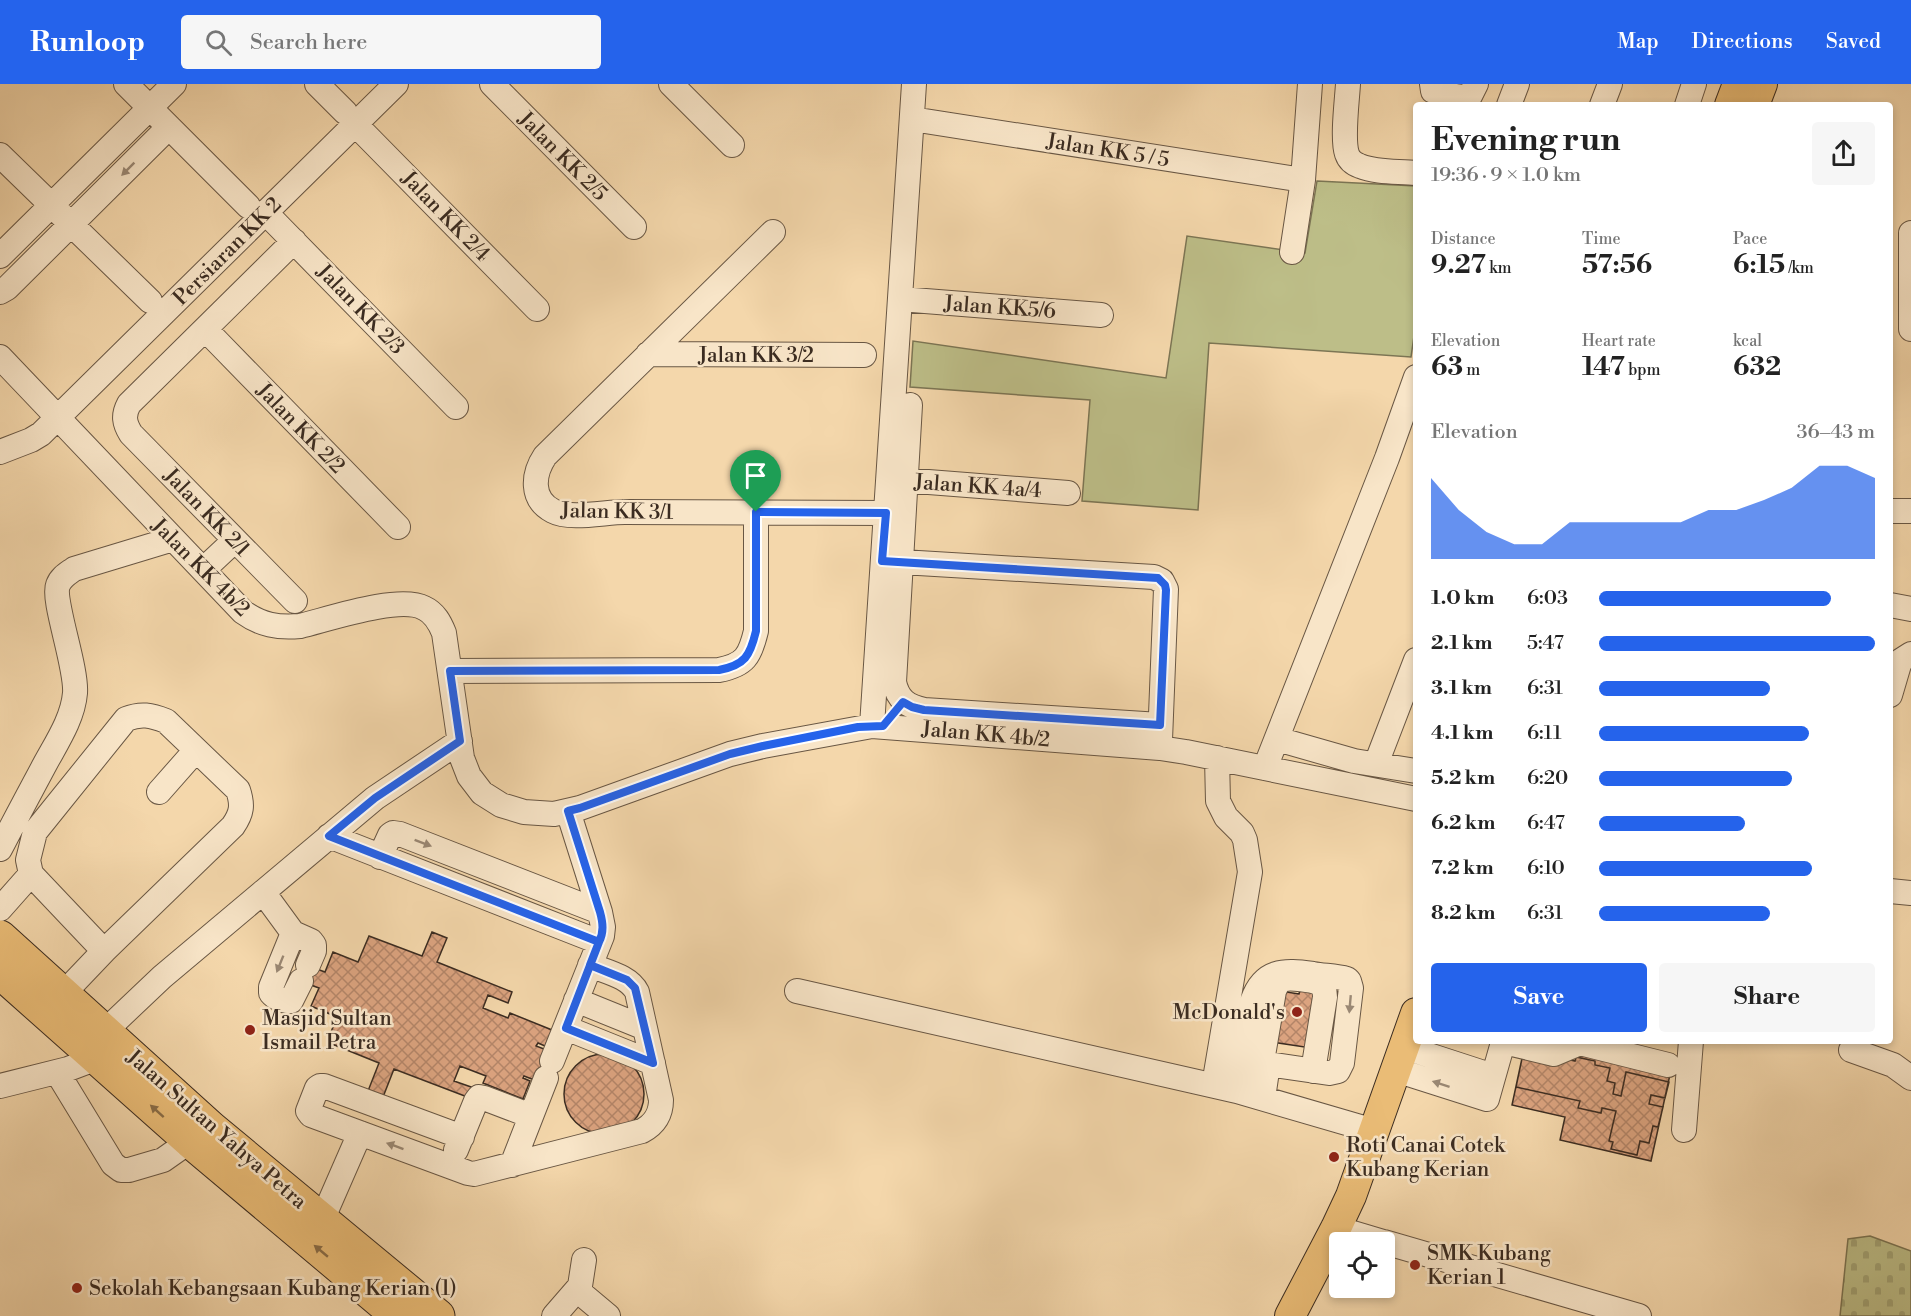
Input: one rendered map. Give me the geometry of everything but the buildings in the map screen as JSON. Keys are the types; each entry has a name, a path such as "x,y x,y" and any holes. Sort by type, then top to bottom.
{"highway":[{"name":"Jalan Sultan Yahya Petra","path":"0,937 63,994 101,1045 190,1141 398,1316"},
{"name":"Jalan Sultan Yahya Petra","path":"0,972 211,1128 438,1316"}],"main road":[{"path":"1731,102 1738,84"},
{"path":"1755,102 1762,84"},
{"path":"1290,1316 1351,1196 1413,1021"}],"street":[{"name":"Jalan KK 2/3","path":"126,84 169,127 294,241 456,406"},
{"path":"0,256 174,84"},
{"name":"Jalan KK 2/4","path":"316,84 537,309"},
{"name":"Persiaran KK 2","path":"0,452 36,438 58,417 158,305 350,118 396,84"},
{"name":"Jalan KK 2/5","path":"492,84 634,227"},
{"path":"671,84 732,145"},
{"path":"878,726 897,480 900,299 914,84"},
{"path":"1292,252 1303,180 1310,84"},
{"path":"1348,84 1345,142 1350,160 1371,169 1413,172"},
{"path":"1431,84 1433,92 1460,97 1470,96 1476,84"},
{"path":"1510,102 1517,84"},
{"path":"1603,102 1610,84"},
{"path":"1688,102 1694,84"},
{"name":"Jalan KK 5 / 5","path":"912,118 1303,180"},
{"path":"0,292 7,288 169,127"},
{"name":"Jalan KK 2/2","path":"0,155 158,305 200,334 398,527"},
{"name":"Jalan KK 3/1","path":"773,232 545,456 538,467 535,482 537,495 544,505 554,512 567,515 613,512 886,513"},
{"path":"1911,232 1911,329"},
{"path":"200,334 294,241"},
{"name":"Jalan KK5/6","path":"900,299 1101,315"},
{"name":"Jalan KK 2/1","path":"200,334 129,404 124,420 130,434 295,601"},
{"name":"Jalan KK 3/2","path":"648,354 864,355"},
{"name":"Jalan KK 4b/2","path":"0,357 253,620 268,625 300,626 390,604 406,603 424,608 437,618 444,633 462,758 469,776 482,793 501,805 524,812 554,814 580,808 730,754 878,726 1160,736 1217,758 1413,798"},
{"path":"1265,768 1387,458 1413,385"},
{"path":"892,562 1158,578 1165,585 1166,590 1160,736 924,710 903,702 896,692 894,682 892,562 886,513 897,480 910,405"},
{"name":"Jalan KK 4a/4","path":"897,480 1068,493"},
{"path":"1893,511 1911,511"},
{"path":"450,671 719,670 734,667 745,659 756,631 756,512"},
{"path":"0,849 59,738 70,714 75,693 74,669 57,587 63,577 74,570 173,539"},
{"path":"203,570 235,540"},
{"path":"1893,606 1911,609"},
{"path":"1893,684 1900,661 1911,654"},
{"path":"1376,764 1413,668"},
{"path":"878,726 903,702"},
{"path":"63,994 233,826 240,815 242,803 238,790 166,721 152,715 137,714 126,719 34,832 28,860 31,874 104,951"},
{"path":"1277,739 1354,761 1413,770"},
{"path":"0,1086 57,1072 101,1045 162,977 375,798 460,741"},
{"path":"159,792 196,750"},
{"path":"1217,758 1218,801 1226,817 1242,833 1250,872 1243,1093"},
{"path":"512,1165 603,927 568,811"},
{"path":"335,831 599,942"},
{"path":"383,850 390,835 400,834 600,912"},
{"path":"0,909 31,874"},
{"path":"1893,891 1911,893"},
{"path":"263,892 292,933 314,945 314,951 295,997 291,1001 286,1001 270,993 292,933"},
{"path":"462,1137 324,1086 318,1087 309,1109 309,1115 474,1174 648,1128 657,1118 661,1107 660,1093 637,992 633,984 627,980 590,965"},
{"path":"1290,971 1349,981 1351,988 1340,1067 1334,1073 1256,1062 1252,1002 1256,991 1270,976 1290,971"},
{"path":"1243,1093 1256,1062 1274,991 1280,981 1292,978 1314,981 1324,989 1325,997 1313,1071"},
{"path":"797,991 1243,1093 1374,1131"},
{"path":"576,1000 645,1028"},
{"path":"566,1028 653,1063"},
{"path":"1400,1058 1490,1087 1503,1044"},
{"path":"1513,1044 1554,1053 1568,1049 1573,1044"},
{"path":"1584,1044 1668,1065"},
{"path":"1684,1130 1691,1044"},
{"path":"1851,1050 1893,1065 1911,1078"},
{"path":"57,1072 113,1164 121,1170 129,1170 163,1160 190,1141"},
{"path":"450,1166 479,1097 531,1116"},
{"path":"322,1220 360,1133"},
{"path":"1336,1228 1350,1232"},
{"path":"1395,1245 1640,1316"},
{"path":"554,1316 577,1290 581,1282 585,1260"},
{"path":"577,1290 608,1316"}],"green space":[{"path":"1317,181 1413,186 1413,343 1411,357 1209,343 1198,510 1082,501 1090,400 910,387 913,341 1166,378 1187,236 1305,253"},
{"path":"1870,1236 1911,1251 1911,1316 1840,1316 1848,1239"}],"place":[{"name":"McDonald's","path":"1297,1012"},
{"name":"Masjid Sultan Ismail Petra","path":"250,1030"},
{"name":"Roti Canai Cotek Kubang Kerian","path":"1334,1157"},
{"name":"SMK Kubang Kerian 1","path":"1415,1265"},
{"name":"Sekolah Kebangsaan Kubang Kerian (1)","path":"77,1288"}],"route":[{"path":"756,512 756,631 745,659 734,667 719,670 450,671 460,741 375,798 329,836 599,942 590,965 627,980 633,984 637,992 653,1063 566,1028 599,942 602,936 603,927 568,811 730,754 858,727 883,726 903,702 924,710 1160,725 1166,590 1165,585 1158,578 882,561 886,513 756,512"}]}
